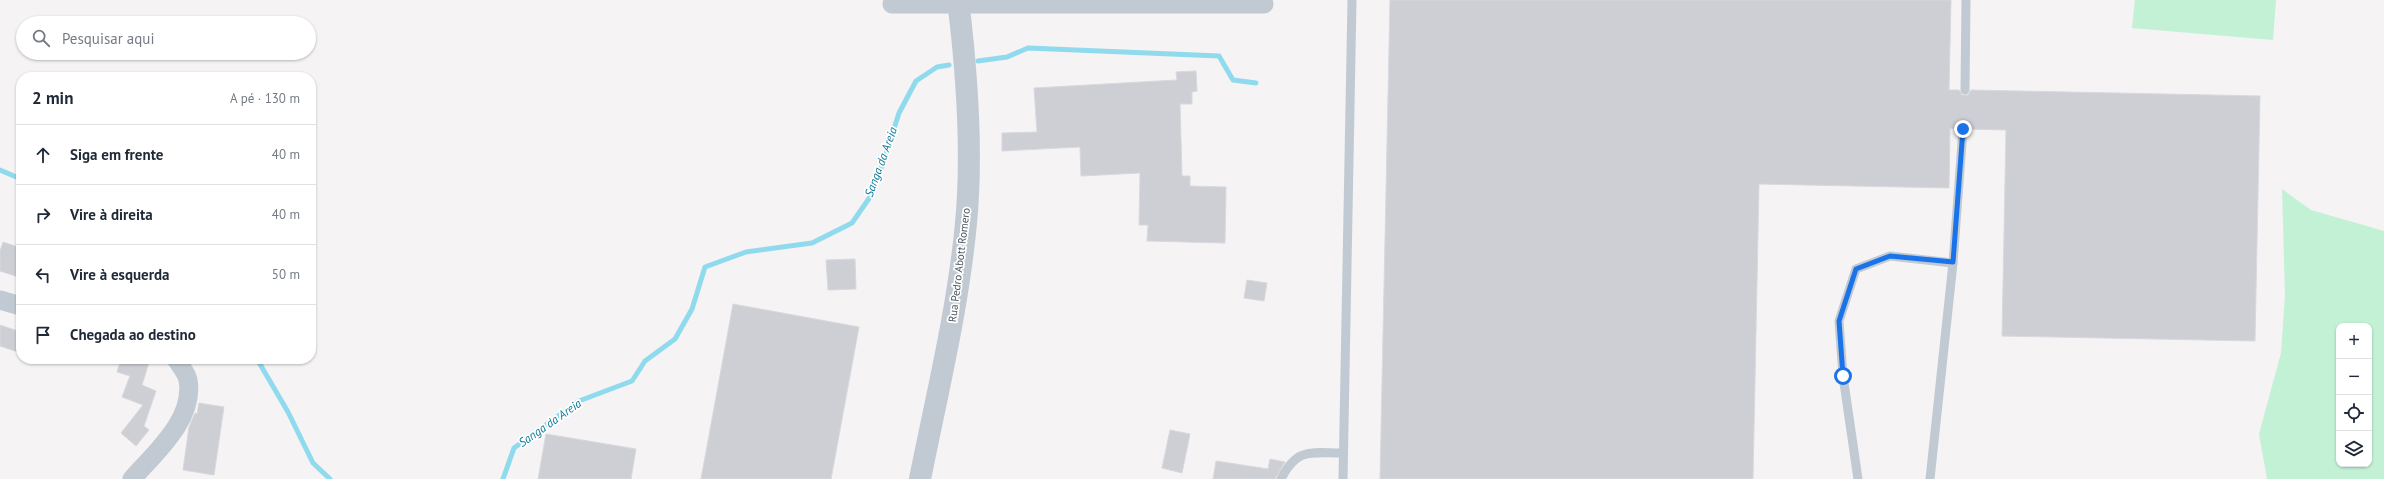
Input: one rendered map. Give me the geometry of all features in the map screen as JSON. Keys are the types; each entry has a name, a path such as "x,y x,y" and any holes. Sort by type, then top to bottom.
{"street":[{"path":"892,4 1155,2 1264,4"},
{"name":"Rua Pedro Abott Romero","path":"920,479 950,333 966,223 969,137 959,3"},
{"path":"0,300 16,305"},
{"path":"132,479 165,443 188,407 188,379 179,364"}],"lane":[{"path":"1343,479 1352,0"},
{"path":"1965,90 1966,0"},
{"path":"1930,479 1953,262 1963,129"},
{"path":"1858,479 1843,376 1839,321 1856,269 1890,256 1953,262"},
{"path":"1281,479 1289,463 1303,454 1343,452"}],"green space":[{"path":"2135,0 2276,0 2273,40 2132,28"},
{"path":"2282,189 2311,210 2384,231 2384,479 2267,479 2259,434 2281,353 2285,295"}],"building":[{"path":"1390,0 1951,0 1949,90 1959,90 1962,95 1968,95 1971,90 2260,96 2255,341 2002,336 2006,130 1969,129 1963,123 1957,129 1950,128 1949,188 1759,184 1753,479 1380,479"},
{"path":"1196,71 1197,91 1192,92 1192,104 1180,104 1182,176 1190,176 1190,186 1226,187 1225,243 1147,241 1148,225 1139,225 1140,173 1081,176 1080,147 1002,151 1002,133 1037,132 1034,88 1177,80 1176,72"},
{"path":"3,242 16,246 16,276 0,271 0,251"},
{"path":"855,259 856,289 828,290 826,260"},
{"path":"1247,280 1267,283 1264,301 1244,298"},
{"path":"733,304 859,327 831,479 701,479"},
{"path":"0,325 16,330 16,351 0,346"},
{"path":"119,364 148,364 142,385 156,391 144,426 149,430 136,446 121,433 143,405 122,397 130,376 117,372"},
{"path":"199,403 224,407 214,475 183,470 189,427 195,413 197,414"},
{"path":"1170,430 1190,434 1182,473 1162,468"},
{"path":"546,434 636,449 631,479 538,479"},
{"path":"1270,459 1285,462 1275,479 1213,479 1216,461 1268,469"}],"waterway":[{"name":"Sanga da Areia","path":"978,61 1007,57 1028,48 1219,56 1233,80 1256,83"},
{"name":"Sanga da Areia","path":"503,479 514,448 579,401 632,381 645,361 675,339 692,309 705,267 746,252 812,243 852,223 870,197 899,113 916,81 937,67 949,65"},
{"name":"Sanga da Areia","path":"0,170 16,177"},
{"name":"Sanga da Areia","path":"260,364 288,412 313,463 330,479"}],"route":[{"path":"1843,376 1839,321 1856,269 1890,256 1953,262 1964,144 1963,129"}]}
